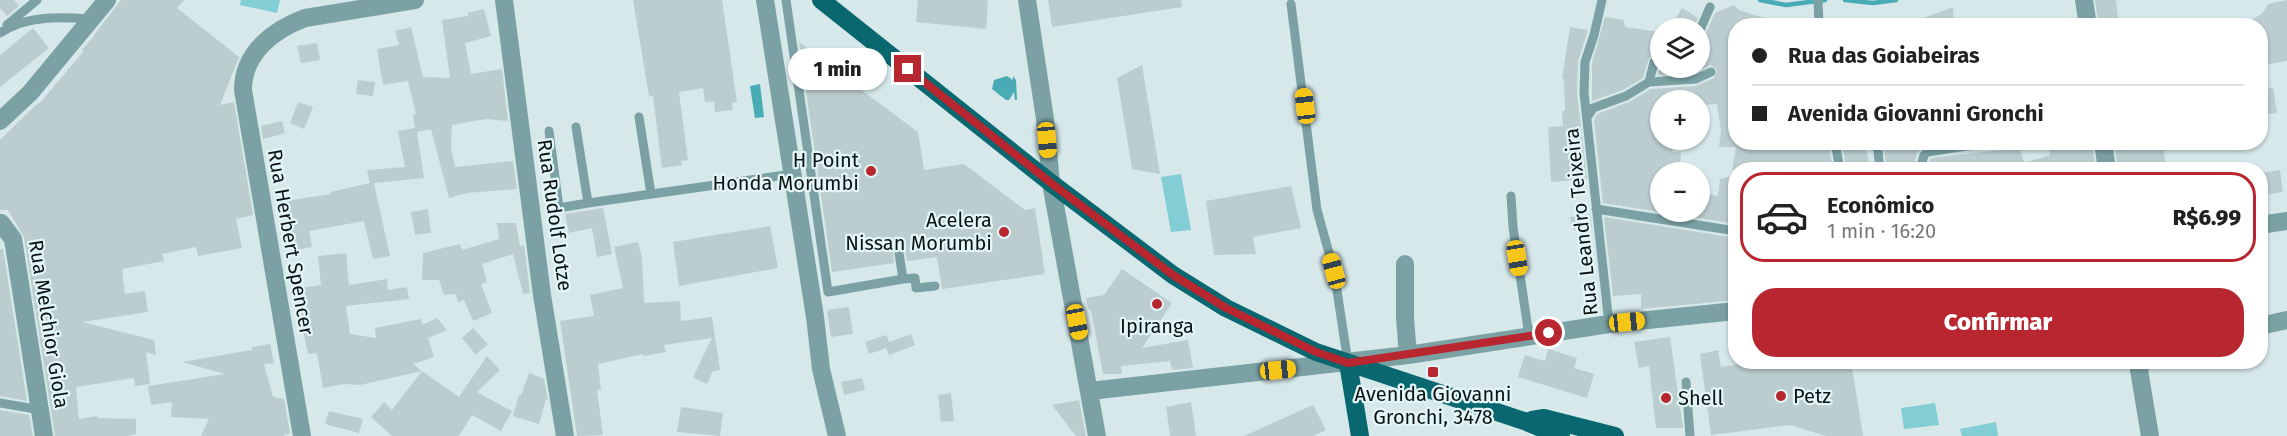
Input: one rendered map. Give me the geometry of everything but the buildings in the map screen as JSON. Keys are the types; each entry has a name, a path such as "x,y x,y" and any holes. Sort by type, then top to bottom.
{"main road":[{"path":"821,0 1051,183 1173,275 1226,308 1316,352 1524,421 1561,436"},
{"path":"1348,363 1360,436"},
{"path":"1524,421 1545,418 1615,436"}],"street":[{"path":"0,121 30,93 107,0"},
{"name":"Rua Herbert Spencer","path":"302,436 243,90 244,74 252,56 280,29 305,18 415,0"},
{"name":"Rua Rudolf Lotze","path":"504,0 542,295 565,436"},
{"path":"765,0 821,369 837,436"},
{"path":"1028,0 1045,119 1051,183 1097,436"},
{"path":"2084,0 2087,18"},
{"path":"2268,224 2287,221"},
{"name":"Rua Melchior Giola","path":"1,223 13,239 44,436"},
{"path":"1405,264 1404,318 1407,355"},
{"path":"1090,391 1348,363 1609,324 1728,312"},
{"path":"2268,324 2287,320"},
{"path":"2139,369 2150,436"}],"lane":[{"path":"0,32 37,0"},
{"path":"786,0 828,292 915,278 916,288 935,286"},
{"path":"1818,0 1819,18"},
{"path":"1291,4 1317,210 1334,271 1348,363"},
{"name":"Rua Leandro Teixeira","path":"1600,5 1585,62 1584,93 1609,324"},
{"path":"1705,18 1710,7"},
{"path":"0,32 13,24 57,16 91,19"},
{"path":"1650,78 1649,82 1695,79 1711,72"},
{"name":"Rua Leandro Teixeira","path":"1588,116 1597,106 1626,96 1649,82"},
{"path":"639,117 651,194"},
{"path":"576,127 588,203"},
{"path":"549,131 559,208 793,174"},
{"path":"1922,162 1924,155 1928,152 1941,150"},
{"path":"1511,196 1513,227 1529,336"},
{"path":"1596,209 1728,230"},
{"path":"899,253 903,279"},
{"path":"1686,382 1690,436"},
{"path":"0,403 41,410"}],"shaded area":[{"path":"241,0 280,0 277,13 240,5"},
{"path":"1007,76 1013,80 1013,76 1016,80 1017,100 1015,100 1014,92 1009,100 1006,100 992,89 994,80"},
{"path":"760,84 764,117 755,118 750,86"},
{"path":"1181,174 1191,230 1171,232 1161,177"},
{"path":"1935,403 1939,425 1904,429 1901,408"},
{"path":"1996,422 1998,436 1962,436 1960,429"}],"waterway":[{"path":"1760,0 1786,5 1825,0"},
{"path":"1845,0 1873,3 1896,0"}],"place":[{"name":"H Point Honda Morumbi","path":"871,171"},
{"name":"Acelera Nissan Morumbi","path":"1004,232"},
{"name":"Ipiranga","path":"1157,304"},
{"name":"Avenida Giovanni Gronchi, 3478","path":"1433,372"},
{"name":"Petz","path":"1781,396"},
{"name":"Shell","path":"1666,398"}],"route":[{"path":"908,69 1051,183 1173,275 1226,308 1316,352 1348,363 1549,333"}]}
